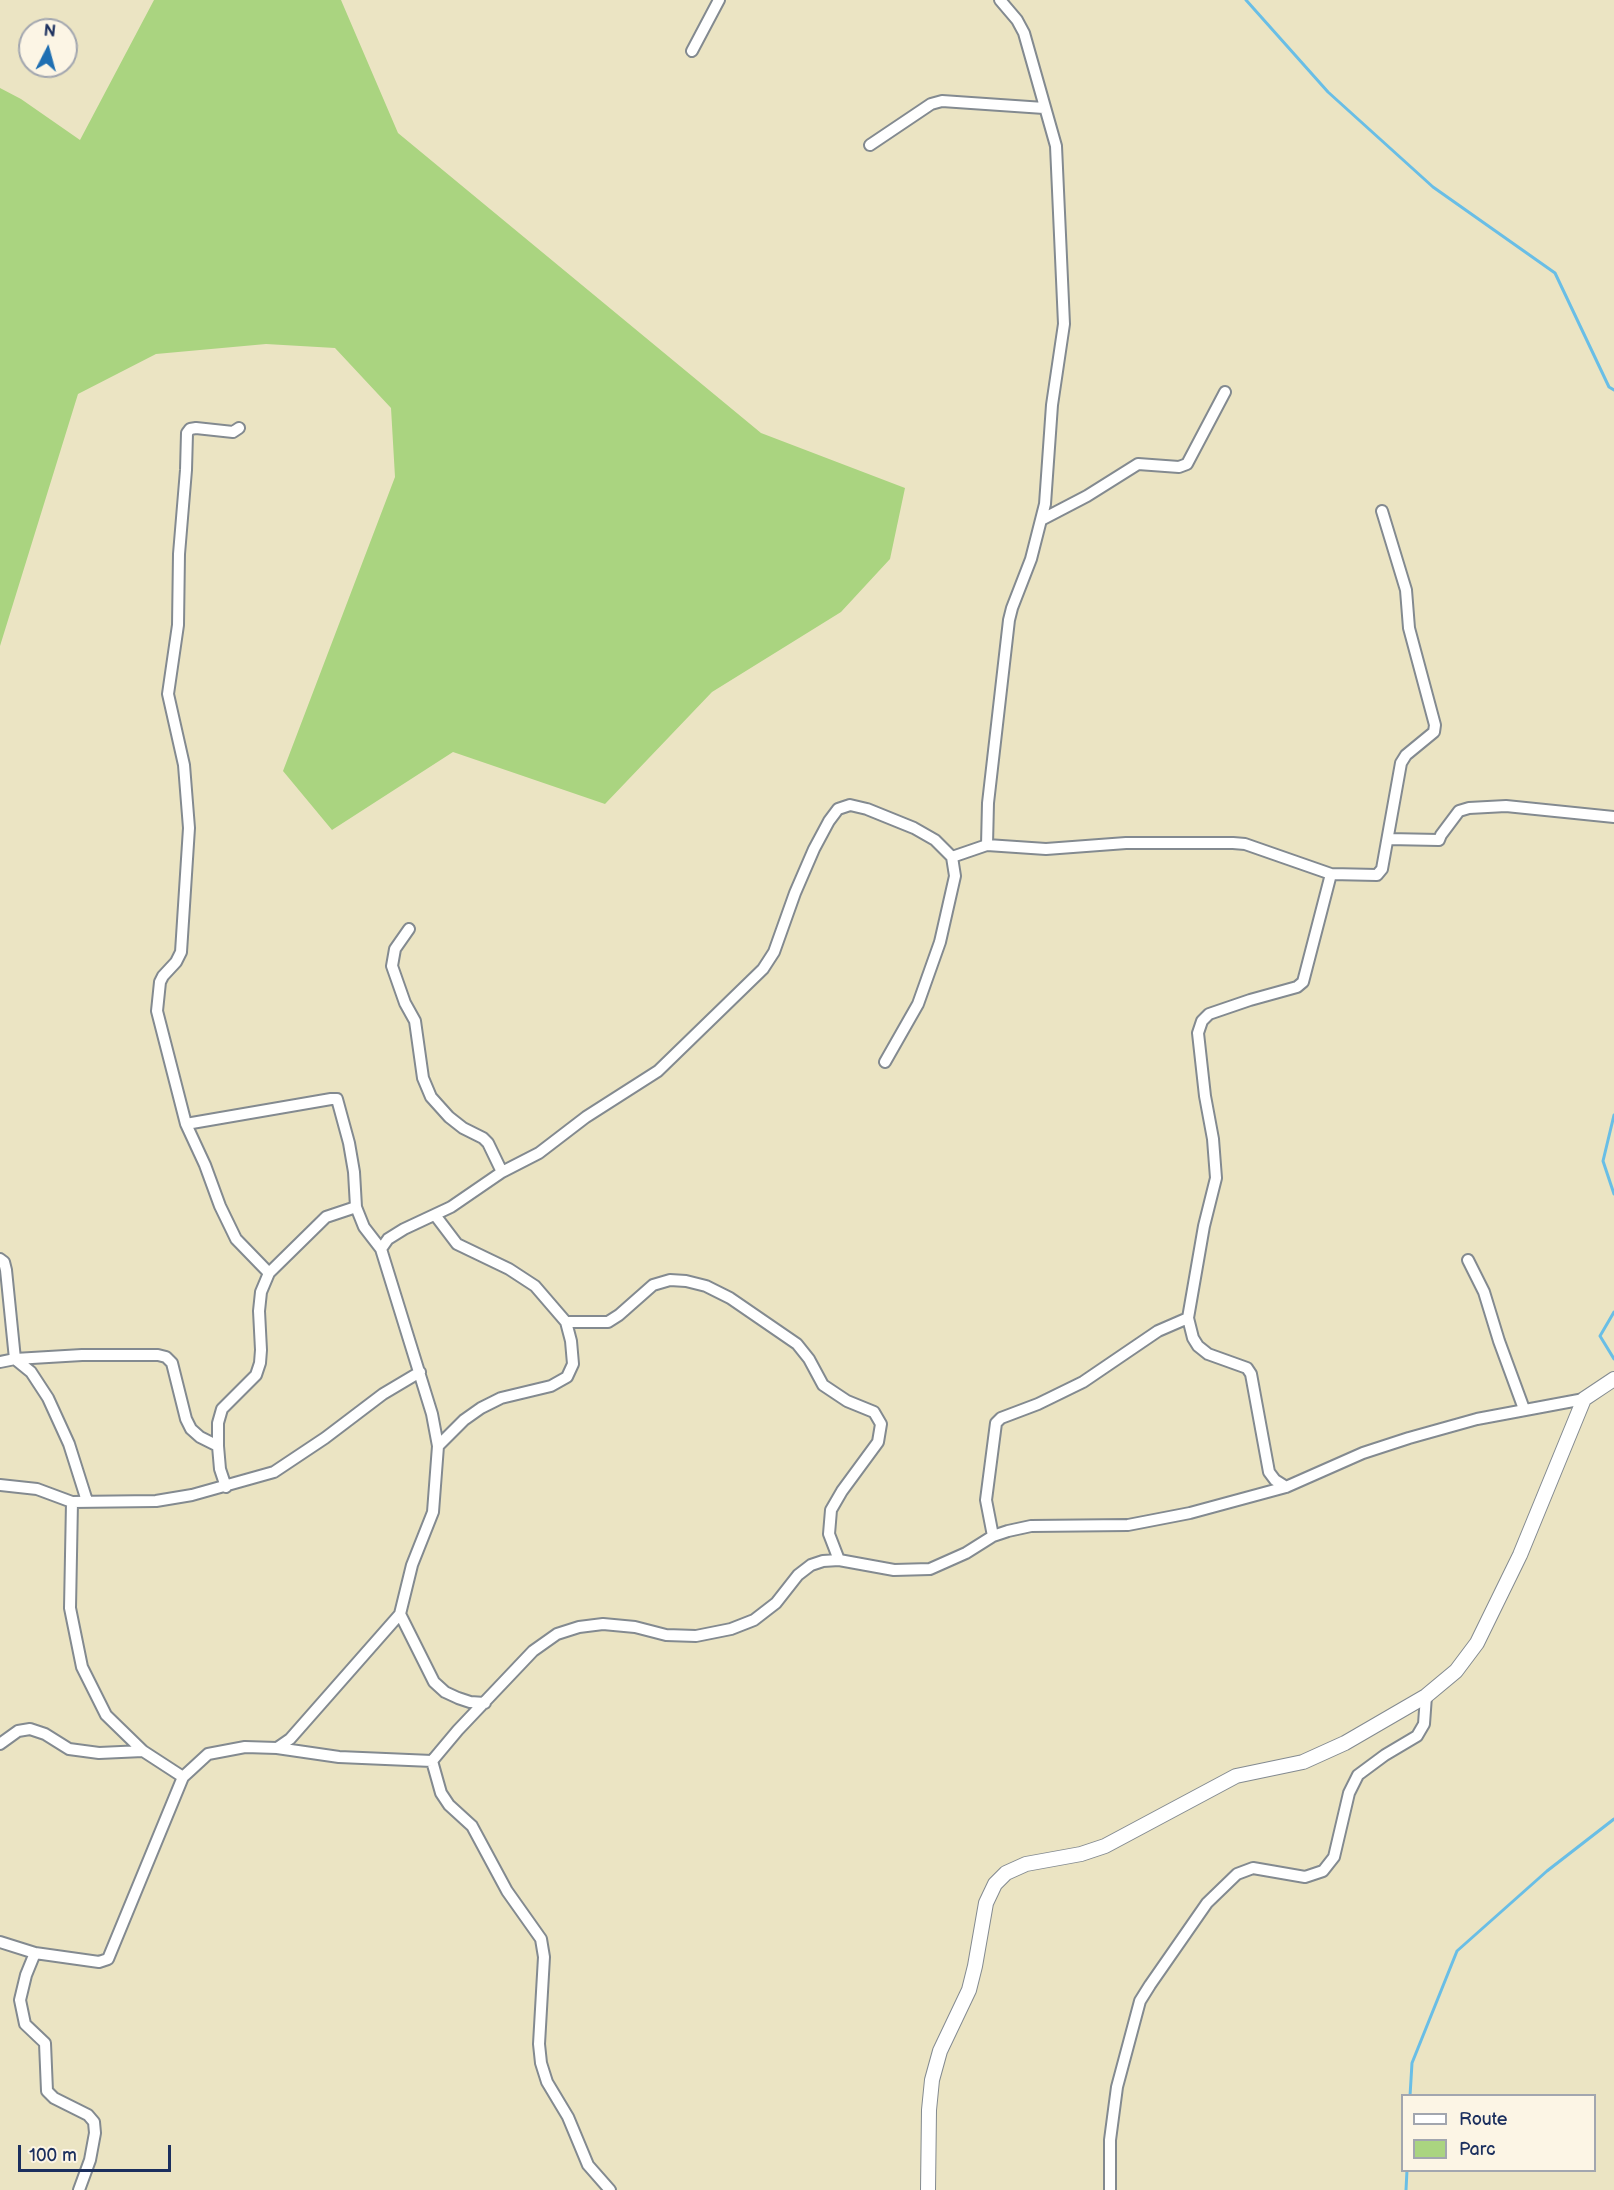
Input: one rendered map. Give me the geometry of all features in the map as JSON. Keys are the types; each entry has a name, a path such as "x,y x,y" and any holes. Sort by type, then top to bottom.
{"street":[{"path":"692,51 719,0"},
{"path":"987,845 988,803 1009,620 1031,559 1041,520 1047,486 1052,405 1064,324 1057,201 1058,159 1024,33 1017,20 1000,0"},
{"path":"870,145 930,104 942,101 1044,108"},
{"path":"1041,520 1138,464 1179,467 1187,464 1225,393"},
{"path":"238,428 233,432 196,428 190,429 187,433 179,554 178,625 168,701 184,765 189,828 181,952 160,982 157,1011 186,1124 236,1239 269,1273"},
{"path":"952,857 987,845 1046,849 1126,843 1233,843 1245,844 1331,874 1377,876 1382,869 1401,763 1406,755 1434,732 1435,725 1409,628 1406,590 1382,511"},
{"path":"381,1249 388,1239 435,1215 502,1172 538,1153 586,1117 658,1071 764,969 774,952 814,849 838,809 850,805 867,809 914,828 935,840 952,857 955,876 940,942 918,1004 885,1062"},
{"path":"1388,839 1439,840 1440,835 1459,811 1469,808 1506,806 1614,817"},
{"path":"1286,1487 1275,1480 1269,1472 1251,1374 1247,1368 1208,1354 1198,1346 1193,1338 1188,1318 1204,1226 1216,1178 1213,1139 1205,1096 1198,1033 1202,1021 1209,1014 1297,987 1303,982 1331,874"},
{"path":"409,929 395,950 392,966 405,1003 415,1021 423,1078 431,1097 449,1117 488,1143 502,1172"},
{"path":"186,1124 337,1099 349,1143 356,1207 364,1227 381,1249 420,1372 438,1446 433,1512 412,1565 400,1614 290,1739 277,1748"},
{"path":"226,1487 220,1469 218,1423 222,1409 256,1375 260,1363 261,1292 269,1273 326,1217 356,1207"},
{"path":"435,1215 457,1244 509,1269 536,1286 566,1322 571,1341 573,1364 567,1377 551,1386 501,1398 481,1408 464,1420 438,1446"},
{"path":"0,1259 4,1262 6,1270 15,1359 31,1372 48,1398 69,1444 87,1501"},
{"path":"1468,1260 1484,1292 1524,1409"},
{"path":"566,1322 608,1322 653,1285 670,1280 686,1281 706,1286 730,1298 797,1344 809,1359 823,1385 847,1401 874,1412 881,1424 878,1442 831,1510 829,1534 839,1560"},
{"path":"993,1536 986,1500 996,1423 1001,1418 1038,1404 1083,1382 1158,1331 1188,1318"},
{"path":"0,1362 82,1355 158,1354 166,1357 172,1363 186,1419 191,1429 200,1437 218,1446"},
{"path":"0,1485 37,1489 72,1502 156,1501 226,1487 274,1472 325,1438 383,1394 420,1372"},
{"path":"432,1761 458,1730 533,1652 557,1634 579,1627 603,1624 635,1627 666,1635 696,1636 731,1629 754,1620 776,1603 798,1575 811,1565 823,1561 839,1560 894,1570 930,1569 966,1553 993,1536 1031,1526 1128,1525 1190,1513 1286,1487 1363,1453 1409,1438 1477,1419 1584,1399 1614,1379"},
{"path":"928,2190 929,2110 932,2080 940,2051 969,1990 986,1903 995,1884 1006,1873 1026,1864 1081,1854 1105,1846 1236,1776 1303,1762 1345,1743 1426,1696 1455,1671 1477,1643 1520,1555 1584,1399"},
{"path":"72,1502 70,1608 82,1667 106,1714 143,1751 183,1777"},
{"path":"400,1614 434,1682 458,1698 470,1702 485,1702"},
{"path":"1110,2190 1110,2140 1117,2087 1140,2001 1150,1985 1207,1903 1237,1874 1253,1868 1305,1877 1323,1871 1334,1857 1349,1793 1358,1775 1385,1755 1418,1736 1424,1724 1426,1696"},
{"path":"0,1744 18,1731 30,1729 45,1734 69,1749 99,1753 143,1751"},
{"path":"0,1942 35,1953 99,1962 108,1959 183,1777 208,1754 246,1747 277,1748 339,1757 432,1761"},
{"path":"432,1761 441,1792 449,1805 472,1826 507,1891 541,1939 544,1957 539,2044 541,2063 547,2082 568,2117 588,2165 610,2190"},
{"path":"35,1953 26,1975 20,2000 25,2024 45,2043 47,2091 54,2098 88,2115 94,2122 95,2133 90,2160 79,2190"}],"green space":[{"path":"154,0 341,0 398,133 761,433 905,488 890,559 841,612 712,692 605,804 453,752 332,830 283,771 395,477 391,408 335,348 266,344 156,354 78,394 0,646 0,88 21,99 80,140"}],"waterway":[{"path":"1246,0 1328,92 1433,187 1555,273 1609,387 1614,390"},
{"path":"1614,1115 1603,1161 1614,1194"},
{"path":"1614,1312 1600,1336 1614,1359"},
{"path":"1410,2094 1412,2063 1457,1951 1547,1871 1614,1819"},
{"path":"1406,2190 1407,2172"}]}
